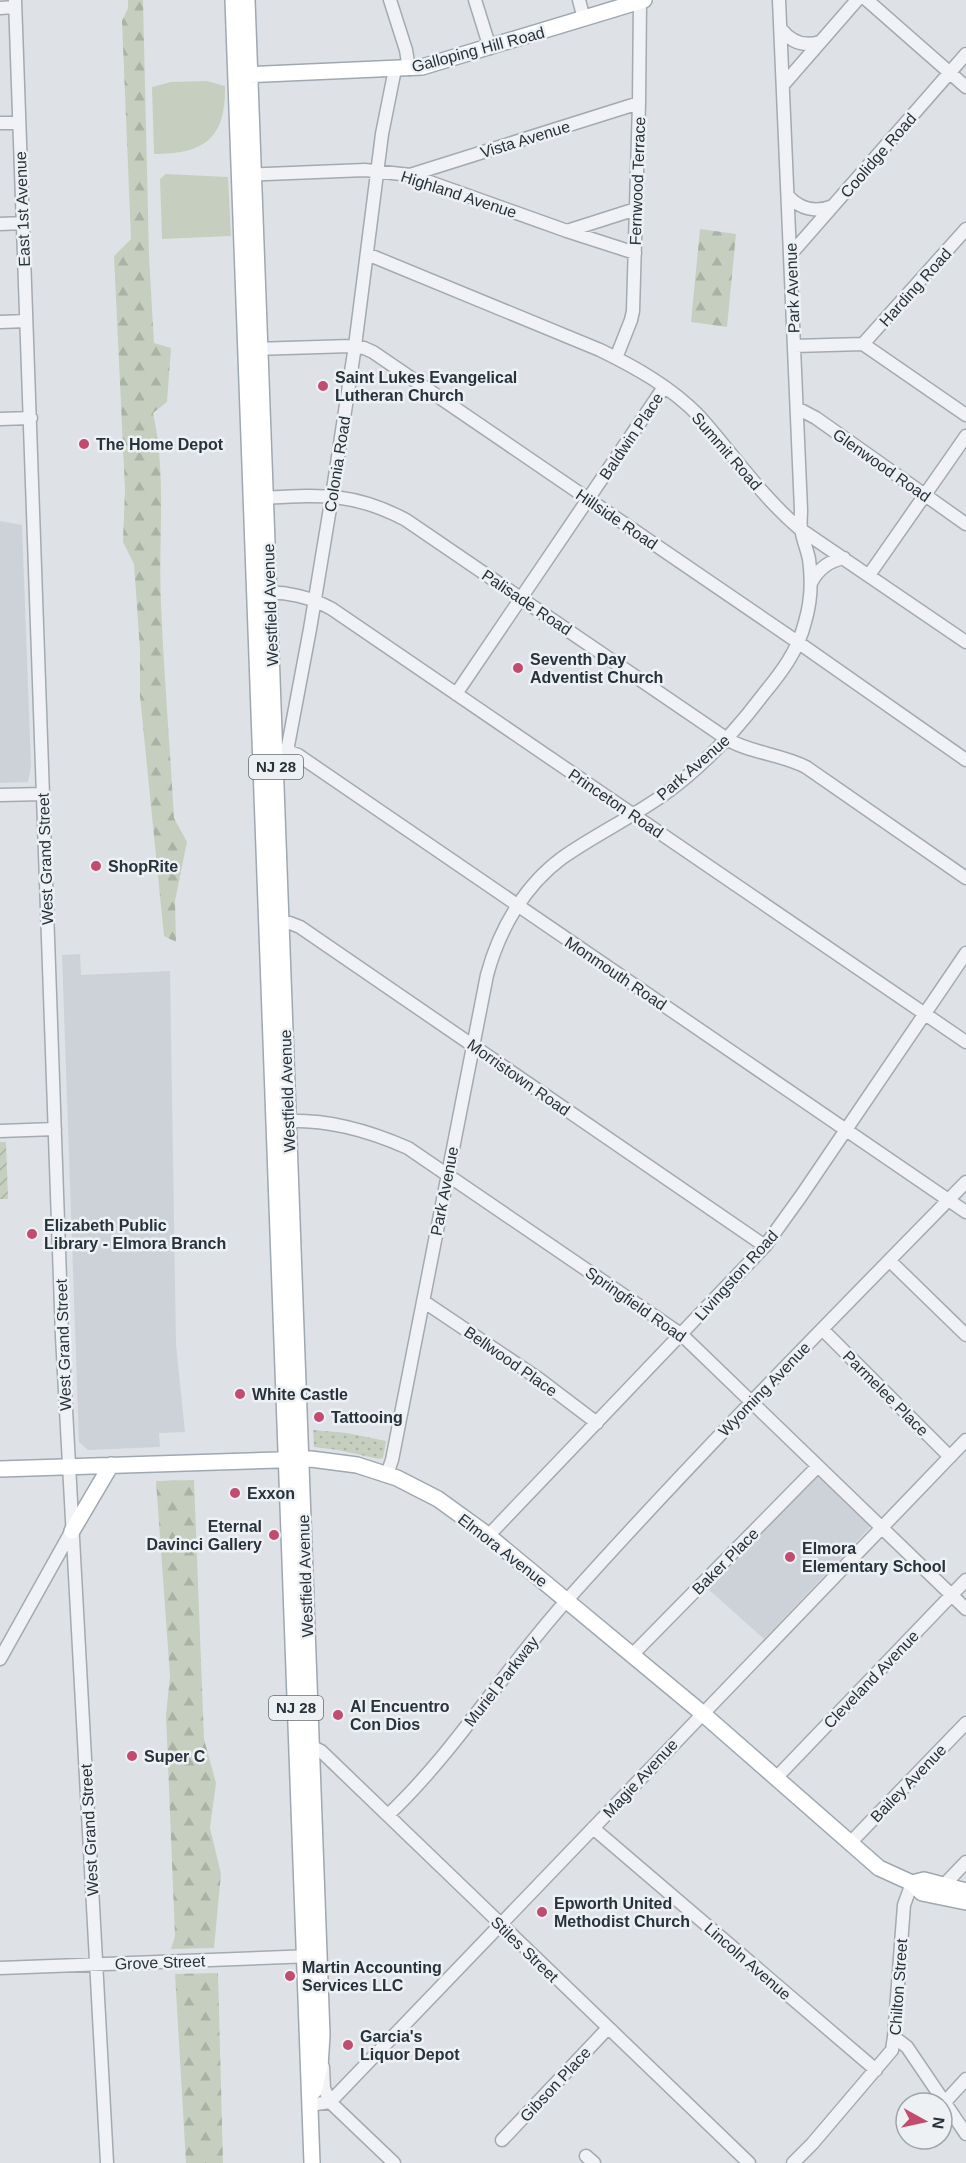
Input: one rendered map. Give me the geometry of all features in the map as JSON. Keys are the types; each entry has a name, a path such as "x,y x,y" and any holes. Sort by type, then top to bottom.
{"main road":[{"name":"NJ 28","path":"233,0 243,75"},
{"name":"NJ 28","path":"243,75 248,0"},
{"name":"Galloping Hill Road","path":"243,75 427,66 642,1"},
{"name":"Westfield Avenue","path":"243,75 262,593 274,751 274,924 312,1956 309,2105 312,2163"},
{"name":"Elmora Avenue","path":"0,1469 294,1459 338,1461 387,1474 438,1499 488,1536 702,1713 879,1868 912,1883 922,1893 966,1902"},
{"path":"72,1531 111,1465"},
{"path":"912,1883 924,1880 966,1891"},
{"name":"Westfield Avenue","path":"309,2105 320,2067 322,2035 312,1956"}],"street":[{"path":"390,0 405,44 402,69"},
{"path":"475,0 490,48"},
{"path":"579,0 584,19"},
{"name":"Park Avenue","path":"387,1474 392,1460 473,1045 493,954 507,924 538,881 561,860 678,784 727,739 779,674 799,643 808,607 810,587 809,559 801,528 779,0"},
{"path":"783,85 857,0"},
{"path":"867,0 966,87"},
{"name":"Fernwood Terrace","path":"616,358 631,320 642,1"},
{"path":"0,8 15,4"},
{"name":"East 1st Avenue","path":"15,4 31,418"},
{"path":"781,28 786,35 797,42 810,44 820,42"},
{"name":"Coolidge Road","path":"790,255 966,54"},
{"name":"Colonia Road","path":"274,751 315,601 355,346 384,122 393,84 402,69"},
{"name":"Vista Avenue","path":"410,175 639,103"},
{"path":"0,123 19,123"},
{"name":"Highland Avenue","path":"247,175 377,171 410,175 634,253"},
{"path":"788,196 798,205 813,210 834,205"},
{"path":"567,231 636,209"},
{"path":"0,224 23,224"},
{"name":"Harding Road","path":"864,344 966,229"},
{"name":"Summit Road","path":"367,254 616,358 664,387 697,415 778,510 966,642"},
{"path":"0,322 26,321"},
{"path":"794,346 864,344 966,415"},
{"name":"Hillside Road","path":"253,349 355,346 373,352 966,760"},
{"name":"Baldwin Place","path":"456,694 664,387"},
{"name":"Glenwood Road","path":"797,408 816,418 966,524"},
{"path":"0,419 31,418"},
{"name":"West Grand Street","path":"31,418 68,1466 107,2163"},
{"path":"869,575 966,436"},
{"name":"Palisade Road","path":"259,498 332,496 364,502 406,520 727,739 806,766 966,878"},
{"path":"810,587 820,569 833,561 844,558"},
{"name":"Princeton Road","path":"262,593 284,593 315,601 332,609 966,1042"},
{"name":"Monmouth Road","path":"274,751 298,755 966,1212"},
{"path":"0,795 43,794"},
{"name":"Morristown Road","path":"274,924 294,924 300,927 765,1246"},
{"name":"Livingston Road","path":"488,1536 765,1246 926,1015 966,953"},
{"name":"Springfield Road","path":"281,1121 331,1123 376,1134 408,1148 682,1335 966,1609"},
{"path":"0,1131 55,1129"},
{"name":"Wyoming Avenue","path":"566,1600 752,1402 966,1182"},
{"path":"890,1261 966,1335"},
{"name":"Bellwood Place","path":"423,1301 539,1379 597,1423"},
{"name":"Parmelee Place","path":"822,1329 950,1457"},
{"name":"Magie Avenue","path":"330,2102 966,1440"},
{"name":"Baker Place","path":"632,1655 818,1466"},
{"path":"0,1659 72,1531"},
{"name":"Cleveland Avenue","path":"776,1778 966,1580"},
{"name":"Muriel Parkway","path":"388,1815 453,1743 566,1600"},
{"name":"Bailey Avenue","path":"850,1844 966,1723"},
{"name":"Stiles Street","path":"304,1747 321,1752 749,2163"},
{"name":"Lincoln Avenue","path":"593,1828 876,2070"},
{"path":"944,1885 966,1862"},
{"name":"Chilton Street","path":"793,2163 892,2050 904,1905 912,1883"},
{"name":"Grove Street","path":"0,1968 312,1956"},
{"name":"Gibson Place","path":"501,2140 608,2028"},
{"path":"322,2035 323,2079 330,2102 394,2163"},
{"path":"894,2037 907,2047 937,2091"},
{"path":"954,2092 966,2079"},
{"path":"309,2105 330,2102"},
{"path":"954,2116 966,2134"}],"shaded area":[{"path":"0,521 22,525 31,766 28,782 0,783"},
{"path":"80,954 81,975 170,971 176,1345 185,1432 159,1433 160,1447 88,1450 79,1442 62,955"},
{"name":"Elmora Elementary School","path":"818,1476 872,1525 764,1639 707,1588"}],"green space":[{"path":"128,0 143,0 149,256 154,343 171,348 167,402 153,413 160,460 160,580 174,818 187,842 175,901 176,942 164,936 140,696 140,649 134,564 123,542 125,489 114,256 131,239 122,21 128,8"},
{"path":"207,81 225,86 222,119 216,130 209,139 187,151 154,154 152,87 171,82"},
{"path":"166,174 228,177 231,236 162,239 160,179"},
{"path":"700,229 736,234 727,327 691,322"},
{"path":"0,1142 6,1142 8,1199 0,1199"},
{"path":"313,1430 347,1433 386,1441 383,1458 314,1447"},
{"path":"194,1480 204,1739 216,1783 210,1828 221,1874 214,1948 171,1949 175,1936 166,1715 170,1676 156,1481"},
{"path":"218,1973 223,2163 186,2163 175,1974"}],"place":[{"name":"Saint Lukes Evangelical Lutheran Church","path":"323,386"},
{"name":"The Home Depot","path":"84,444"},
{"name":"Seventh Day Adventist Church","path":"518,668"},
{"name":"ShopRite","path":"96,866"},
{"name":"Elizabeth Public Library - Elmora Branch","path":"32,1234"},
{"name":"White Castle","path":"240,1394"},
{"name":"Tattooing","path":"319,1417"},
{"name":"Exxon","path":"235,1493"},
{"name":"Eternal Davinci Gallery","path":"274,1535"},
{"name":"Elmora Elementary School","path":"790,1557"},
{"name":"Al Encuentro Con Dios","path":"338,1715"},
{"name":"Super C","path":"132,1756"},
{"name":"Epworth United Methodist Church","path":"542,1912"},
{"name":"Martin Accounting Services LLC","path":"290,1976"},
{"name":"Garcia's Liquor Depot","path":"348,2045"}]}
